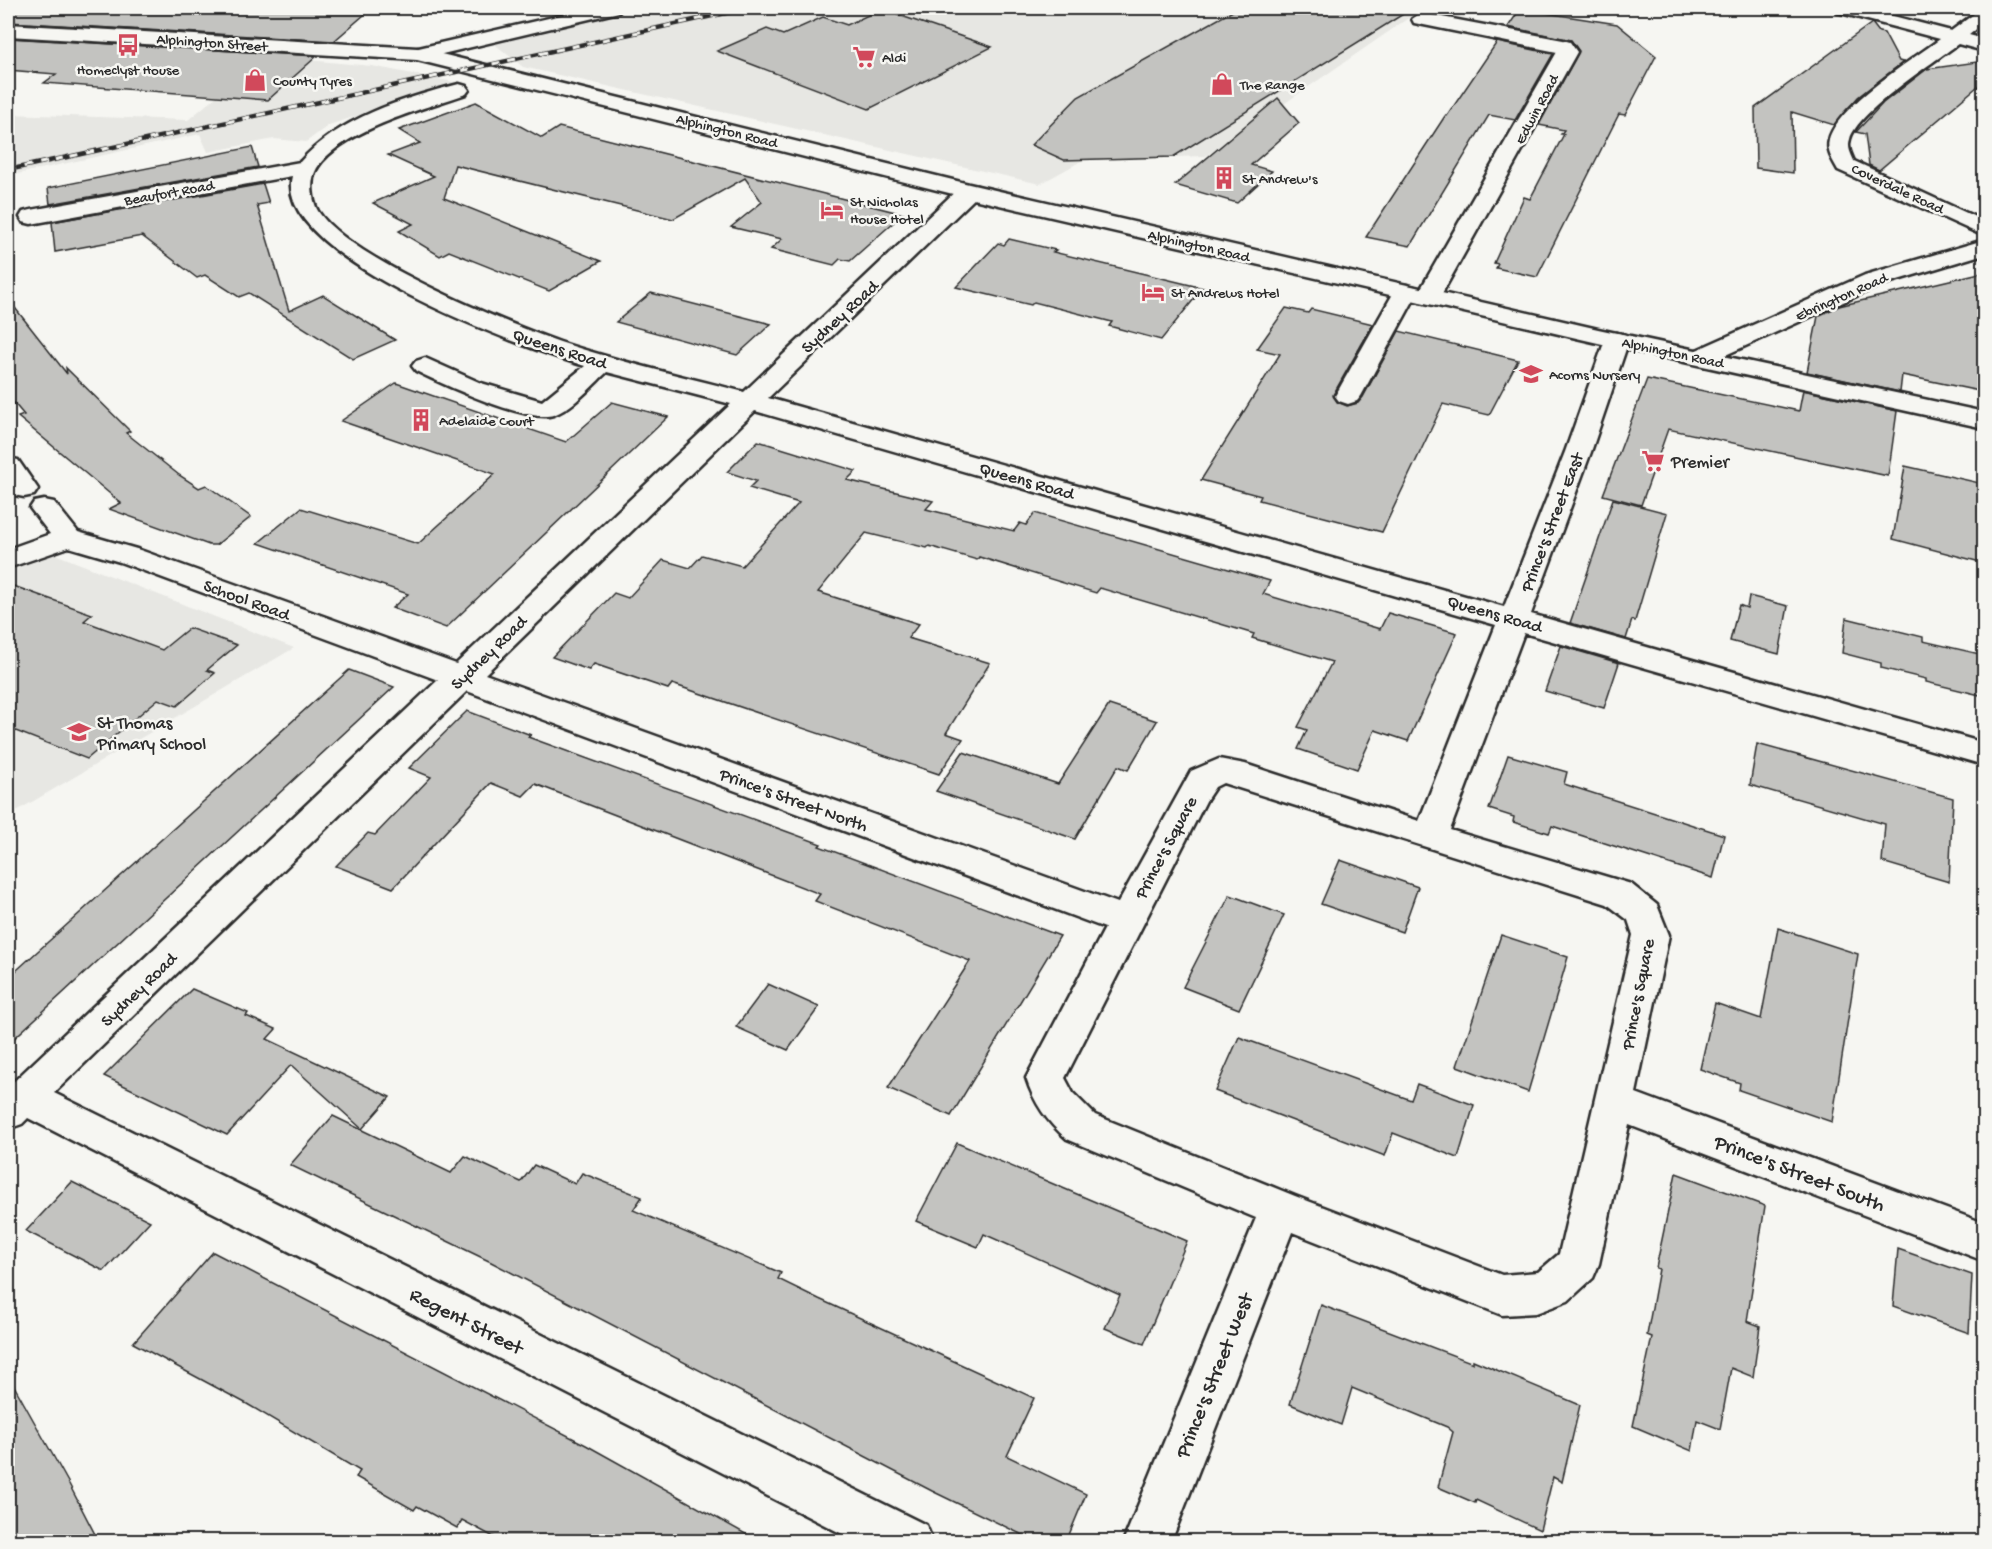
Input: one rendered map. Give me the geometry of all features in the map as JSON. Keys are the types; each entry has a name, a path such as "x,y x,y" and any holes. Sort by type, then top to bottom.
{"main road":[{"path":"417,54 608,8"},
{"path":"1843,8 1984,45"},
{"name":"Coverdale Road","path":"1984,15 1855,113 1839,139 1839,152 1846,165 1984,229"},
{"name":"Edwin Road","path":"1417,295 1511,154 1567,52 1563,46 1550,43 1421,19"},
{"name":"Alphington Street","path":"8,30 417,54"},
{"name":"Alphington Road","path":"417,54 969,191 1417,295 1984,420"},
{"path":"307,167 330,145 350,132 459,90"},
{"name":"Beaufort Road","path":"31,217 307,167"},
{"name":"Queens Road","path":"307,167 301,185 310,217 338,242 423,290 525,338 603,363 749,401 1984,754"},
{"name":"Sydney Road","path":"16,1105 969,191"},
{"name":"Ebrington Road","path":"1701,357 1873,280 1984,248"},
{"path":"1348,396 1417,295"},
{"name":"Prince's Street East","path":"1430,837 1578,452 1617,340"},
{"path":"425,366 472,388 543,410 551,407 603,363"},
{"path":"8,466 68,538 8,559"},
{"name":"School Road","path":"68,538 130,556 461,678"},
{"name":"Prince's Street North","path":"461,678 1127,921"},
{"name":"Prince's Square","path":"1219,771 1233,772 1430,837 1619,894 1636,904 1647,917 1651,935 1578,1264 1561,1284 1532,1295 1502,1295 1280,1209 1081,1127 1066,1116 1049,1092 1045,1078 1127,921 1192,794 1203,778 1219,771"},
{"name":"Prince's Street South","path":"1615,1102 1984,1242"},
{"name":"Regent Street","path":"16,1105 909,1542"},
{"name":"Prince's Street West","path":"1147,1542 1280,1209"}],"shaded area":[{"path":"645,8 1423,8 1205,156 1083,160 1040,184 523,67 492,42"},
{"path":"265,56 372,66 459,83 329,125 306,142 274,139 208,152 200,134 8,176 8,114 188,120"},
{"name":"St Thomas Primary School","path":"55,554 294,648 8,816 8,571"}],"building":[{"path":"8,8 372,8 334,41 8,22"},
{"name":"The Range","path":"1238,8 1413,8 1173,157 1064,160 1031,145 1078,97"},
{"name":"Aldi","path":"881,9 992,47 869,109 717,51 767,29 783,35 823,17 847,25"},
{"path":"1520,9 1617,24 1656,56 1625,115 1619,114 1537,277 1496,268 1498,264 1494,263 1524,197 1530,199 1564,134 1561,134 1564,130 1539,125 1579,51 1571,40 1508,27"},
{"path":"1872,23 1879,32 1884,33 1899,61 1903,62 1858,97 1834,125 1792,112 1793,173 1756,168 1755,108"},
{"path":"8,38 317,56 268,100 44,83 56,74 8,70"},
{"path":"1497,42 1553,54 1515,120 1489,115 1410,246 1366,237 1445,116"},
{"path":"1984,61 1984,81 1879,170 1869,165 1865,134 1856,132 1883,103 1927,69"},
{"path":"1278,98 1299,123 1251,165 1272,171 1237,203 1175,185"},
{"path":"476,102 542,138 559,127 903,214 850,261 840,259 834,265 771,249 782,239 731,227 762,202 745,178 673,219 455,165 444,198 601,261 549,291 449,251 440,256 399,231 413,224 373,203 434,176 388,155 420,143 399,130"},
{"path":"252,147 258,167 50,204 48,188"},
{"path":"263,184 269,203 257,205 289,311 323,295 395,340 353,359 249,293 239,297 205,275 197,278 142,236 55,252 52,222"},
{"path":"1009,239 1056,250 1053,252 1203,288 1161,340 1109,326 1112,322 1034,302 1031,305 956,287 998,243 1004,245"},
{"path":"1984,272 1984,392 1902,375 1900,392 1807,372 1818,316 1839,306"},
{"path":"651,293 771,324 737,355 616,322"},
{"path":"8,299 67,374 66,368 130,431 126,433 179,475 199,488 206,485 251,517 216,545 209,545 109,509 121,503 18,417 24,415 8,396"},
{"path":"1286,308 1308,313 1311,309 1373,324 1333,395 1337,402 1347,406 1358,403 1363,397 1399,331 1518,360 1489,415 1443,404 1382,532 1259,500 1261,496 1201,480 1280,354 1257,349"},
{"path":"1647,379 1799,411 1803,390 1897,411 1888,476 1668,429 1641,505 1603,495"},
{"path":"396,383 566,442 612,402 668,417 446,628 392,608 408,594 258,543 301,508 418,544 495,474 341,421"},
{"path":"758,441 856,471 847,480 933,501 926,509 1014,531 1020,523 1026,525 1035,513 1270,581 1263,594 1380,629 1388,613 1457,633 1408,741 1375,730 1357,769 1298,749 1307,730 1298,727 1332,662 1252,638 1254,634 1100,588 1096,593 979,557 977,560 929,546 927,548 866,533 818,592 919,624 908,638 990,663 946,733 963,739 939,774 672,684 668,689 594,664 589,670 552,657 614,593 628,598 663,560 690,568 702,555 742,566 799,503 749,488 756,481 727,472"},
{"path":"1905,466 1984,484 1984,563 1893,539"},
{"path":"1613,499 1667,513 1635,621 1632,620 1626,639 1570,623"},
{"path":"8,584 92,614 84,621 162,650 189,628 237,645 207,670 215,673 177,706 158,699 87,759 8,728"},
{"path":"1749,596 1788,606 1779,654 1730,641 1739,605 1747,608"},
{"path":"1846,618 1923,637 1923,641 1984,655 1984,696 1926,682 1926,679 1881,668 1881,663 1842,653"},
{"path":"1561,646 1619,663 1604,708 1545,691"},
{"path":"349,670 394,687 8,1044 8,978"},
{"path":"1109,705 1157,721 1128,770 1118,766 1075,839 936,791 963,752 1058,784"},
{"path":"467,711 531,735 528,737 821,844 819,846 1060,936 951,1116 888,1088 970,961 815,901 820,894 535,784 523,796 491,783 393,888 336,866 368,833 375,835 431,777 409,768"},
{"path":"1757,744 1953,798 1949,882 1882,862 1885,824 1750,785"},
{"path":"1508,755 1567,772 1564,784 1724,835 1713,878 1552,826 1549,833 1513,822 1514,817 1489,809"},
{"path":"1340,860 1418,887 1402,932 1321,904"},
{"path":"1230,895 1284,915 1239,1009 1183,987"},
{"path":"1778,928 1858,954 1832,1122 1739,1090 1740,1083 1700,1069 1715,1003 1761,1019"},
{"path":"1501,935 1568,957 1528,1092 1457,1066"},
{"path":"768,984 819,1007 788,1050 736,1027"},
{"path":"192,989 248,1013 246,1016 276,1029 267,1039 390,1097 362,1129 291,1065 227,1135 104,1076"},
{"path":"1239,1037 1411,1100 1417,1084 1474,1105 1458,1158 1393,1133 1385,1156 1215,1091"},
{"path":"333,1116 451,1173 465,1156 521,1182 534,1165 575,1184 582,1173 642,1197 633,1210 781,1273 778,1279 1034,1398 1007,1456 1086,1494 1066,1542 1037,1542 932,1491 491,1262 290,1165"},
{"path":"957,1143 1187,1241 1144,1344 1105,1328 1120,1295 984,1234 978,1247 916,1221"},
{"path":"1676,1173 1765,1206 1747,1321 1760,1326 1753,1377 1731,1368 1720,1429 1697,1420 1692,1451 1633,1426 1652,1337 1647,1335 1659,1269 1656,1268"},
{"path":"72,1182 150,1221 104,1271 26,1231"},
{"path":"1898,1249 1972,1275 1969,1333 1893,1306"},
{"path":"213,1252 586,1445 760,1542 503,1542 462,1520 457,1528 417,1506 414,1510 356,1477 360,1471 247,1404 133,1343"},
{"path":"1321,1305 1473,1363 1473,1360 1580,1405 1562,1482 1553,1477 1540,1530 1476,1500 1475,1503 1438,1487 1453,1432 1447,1427 1352,1388 1341,1425 1290,1404"},
{"path":"8,1375 69,1484 99,1542 8,1542"}],"railway":[{"path":"8,170 749,8"}],"place":[{"name":"Homeclyst House","path":"128,45"},
{"name":"Aldi","path":"864,57"},
{"name":"County Tyres","path":"255,80"},
{"name":"The Range","path":"1222,84"},
{"name":"St Andrew's","path":"1224,178"},
{"name":"St Nicholas House Hotel","path":"832,210"},
{"name":"St Andrews Hotel","path":"1153,292"},
{"name":"Acorns Nursery","path":"1531,374"},
{"name":"Adelaide Court","path":"421,420"},
{"name":"Premier","path":"1653,461"},
{"name":"St Thomas Primary School","path":"79,732"}]}
